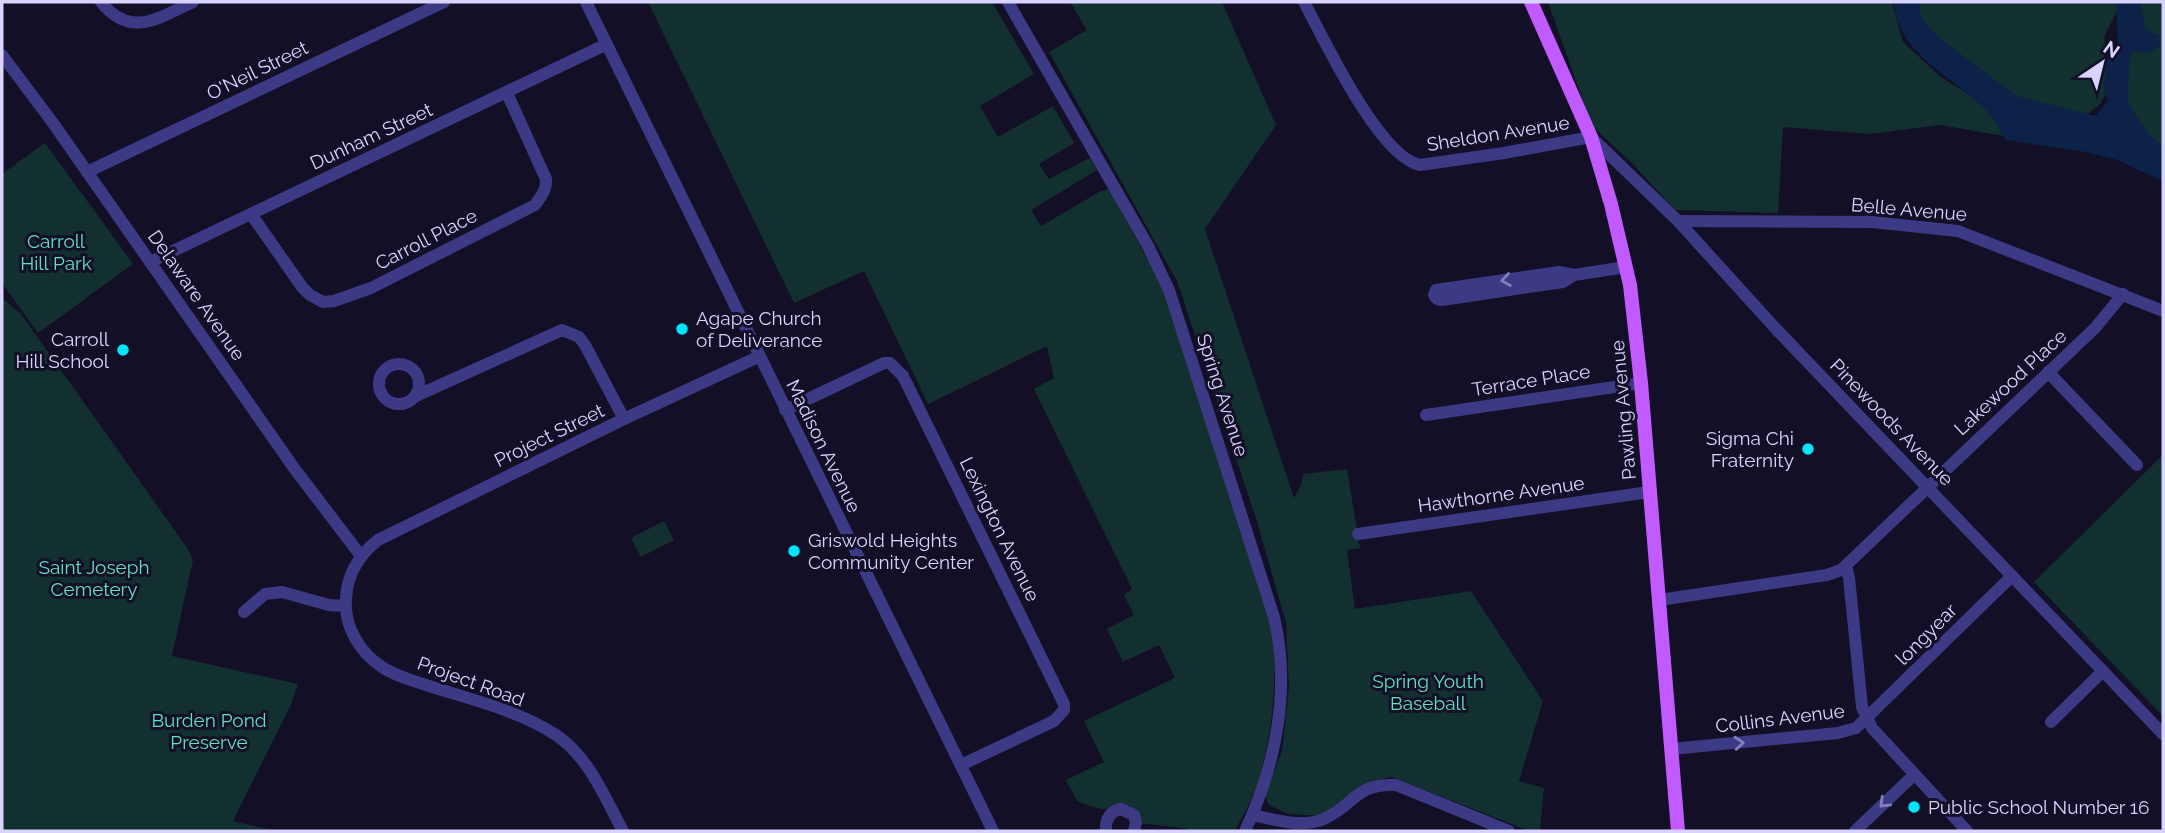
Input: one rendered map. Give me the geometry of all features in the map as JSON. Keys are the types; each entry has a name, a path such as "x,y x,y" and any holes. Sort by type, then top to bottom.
{"main road":[{"name":"Pawling Avenue","path":"1531,2 1591,137 1626,267 1641,383 1678,831"}],"street":[{"path":"101,2 127,23 140,24 193,2"},
{"name":"O'Neil Street","path":"87,172 444,2"},
{"name":"Madison Avenue","path":"586,2 993,831"},
{"name":"Spring Avenue","path":"1008,2 1148,246 1169,290 1274,617 1281,658 1278,724 1273,758 1245,831"},
{"name":"Sheldon Avenue","path":"1304,2 1355,96 1398,153 1412,163 1420,165 1492,155 1591,137"},
{"name":"Dunham Street","path":"150,262 607,44"},
{"name":"Delaware Avenue","path":"2,55 294,468 361,556"},
{"name":"Carroll Place","path":"251,214 310,295 323,302 334,301 371,288 534,205 543,195 546,179 506,93"},
{"name":"Pinewoods Avenue","path":"1591,137 1678,221 2163,734"},
{"name":"Belle Avenue","path":"1678,221 1872,222 1958,230 2163,311"},
{"path":"1574,275 1563,282 1442,300 1434,295 1436,289 1559,272 1574,275 1626,267"},
{"name":"Lakewood Place","path":"1659,600 1827,575 1846,566 2095,328 2123,294"},
{"path":"416,396 562,330 579,337 585,345 624,419"},
{"name":"Project Street","path":"361,556 378,540 624,419 758,357"},
{"name":"Lexington Avenue","path":"785,410 875,366 890,363 903,376 1062,697 1063,710 1054,721 961,765"},
{"path":"2048,372 2137,465"},
{"name":"Terrace Place","path":"1426,415 1641,383"},
{"name":"Hawthorne Avenue","path":"1358,534 1649,492"},
{"name":"Project Road","path":"361,556 351,572 345,606 350,630 369,657 398,675 513,714 555,734 570,746 589,769 623,831"},
{"path":"1846,566 1862,707 1866,719"},
{"name":"longyear","path":"1866,719 2012,576"},
{"path":"244,612 265,594 282,593 329,605 345,606"},
{"path":"2051,722 2104,671"},
{"name":"Collins Avenue","path":"1671,749 1838,733 1856,728 1866,719 1966,831"},
{"path":"1855,831 1914,775"},
{"path":"1253,815 1285,822 1311,823 1324,819 1343,807 1357,793 1379,784 1396,785 1509,831"},
{"path":"1106,831 1105,825 1110,815 1121,809 1134,815 1134,831"}],"green space":[{"path":"648,2 992,2 1034,74 980,106 998,137 1053,106 1074,143 1039,164 1049,179 1090,158 1097,170 1031,210 1041,226 1109,189 1164,289 1273,632 1274,689 1267,745 1256,788 1235,831 1189,831 1140,823 1130,806 1102,809 1077,801 1066,780 1104,762 1084,721 1175,678 1159,645 1123,662 1107,629 1134,615 1124,595 1132,589 1034,389 1054,378 1047,346 928,404 864,271 794,303"},
{"name":"Spring Youth Baseball","path":"1070,2 1222,2 1276,125 1205,229 1294,498 1303,474 1347,469 1360,548 1347,550 1355,609 1471,591 1543,701 1519,781 1544,788 1540,831 1529,831 1392,777 1363,786 1323,816 1288,814 1269,805 1265,796 1282,751 1289,688 1286,623 1256,518 1177,281 1049,52 1087,30"},
{"path":"1548,2 1892,2 1903,42 1941,77 2058,145 1940,125 1871,134 1783,127 1778,213 1675,210 1631,162 1592,126"},
{"path":"1917,2 2117,2 2119,7 2104,37 2111,84 2100,104 2071,128 2027,112 1937,41 1919,16"},
{"path":"2140,2 2163,2 2163,150 2141,130 2125,104 2126,69"},
{"name":"Carroll Hill Park","path":"45,143 133,264 38,333 2,283 2,174"},
{"name":"Saint Joseph Cemetery","path":"2,298 21,314 188,549 193,560 172,656 298,684 291,705 233,821 276,831 2,831"},
{"path":"2163,455 2163,716 2034,582"},
{"path":"664,521 674,540 641,557 631,538"}],"water":[{"path":"1894,2 1919,2 1921,17 1937,36 2016,96 2096,116 2108,101 2105,90 2105,58 2118,43 2116,2 2141,2 2145,30 2159,35 2160,45 2149,53 2134,52 2130,55 2127,102 2149,135 2163,147 2163,181 2117,160 2086,152 2006,140 1985,109 1916,50 1897,20"}],"place":[{"name":"Agape Church of Deliverance","path":"682,329"},
{"name":"Carroll Hill School","path":"123,350"},
{"name":"Sigma Chi Fraternity","path":"1808,449"},
{"name":"Griswold Heights Community Center","path":"794,551"},
{"name":"Public School Number 16","path":"1914,807"}],"park label":[{"name":"Burden Pond Preserve","path":"209,731"}]}
